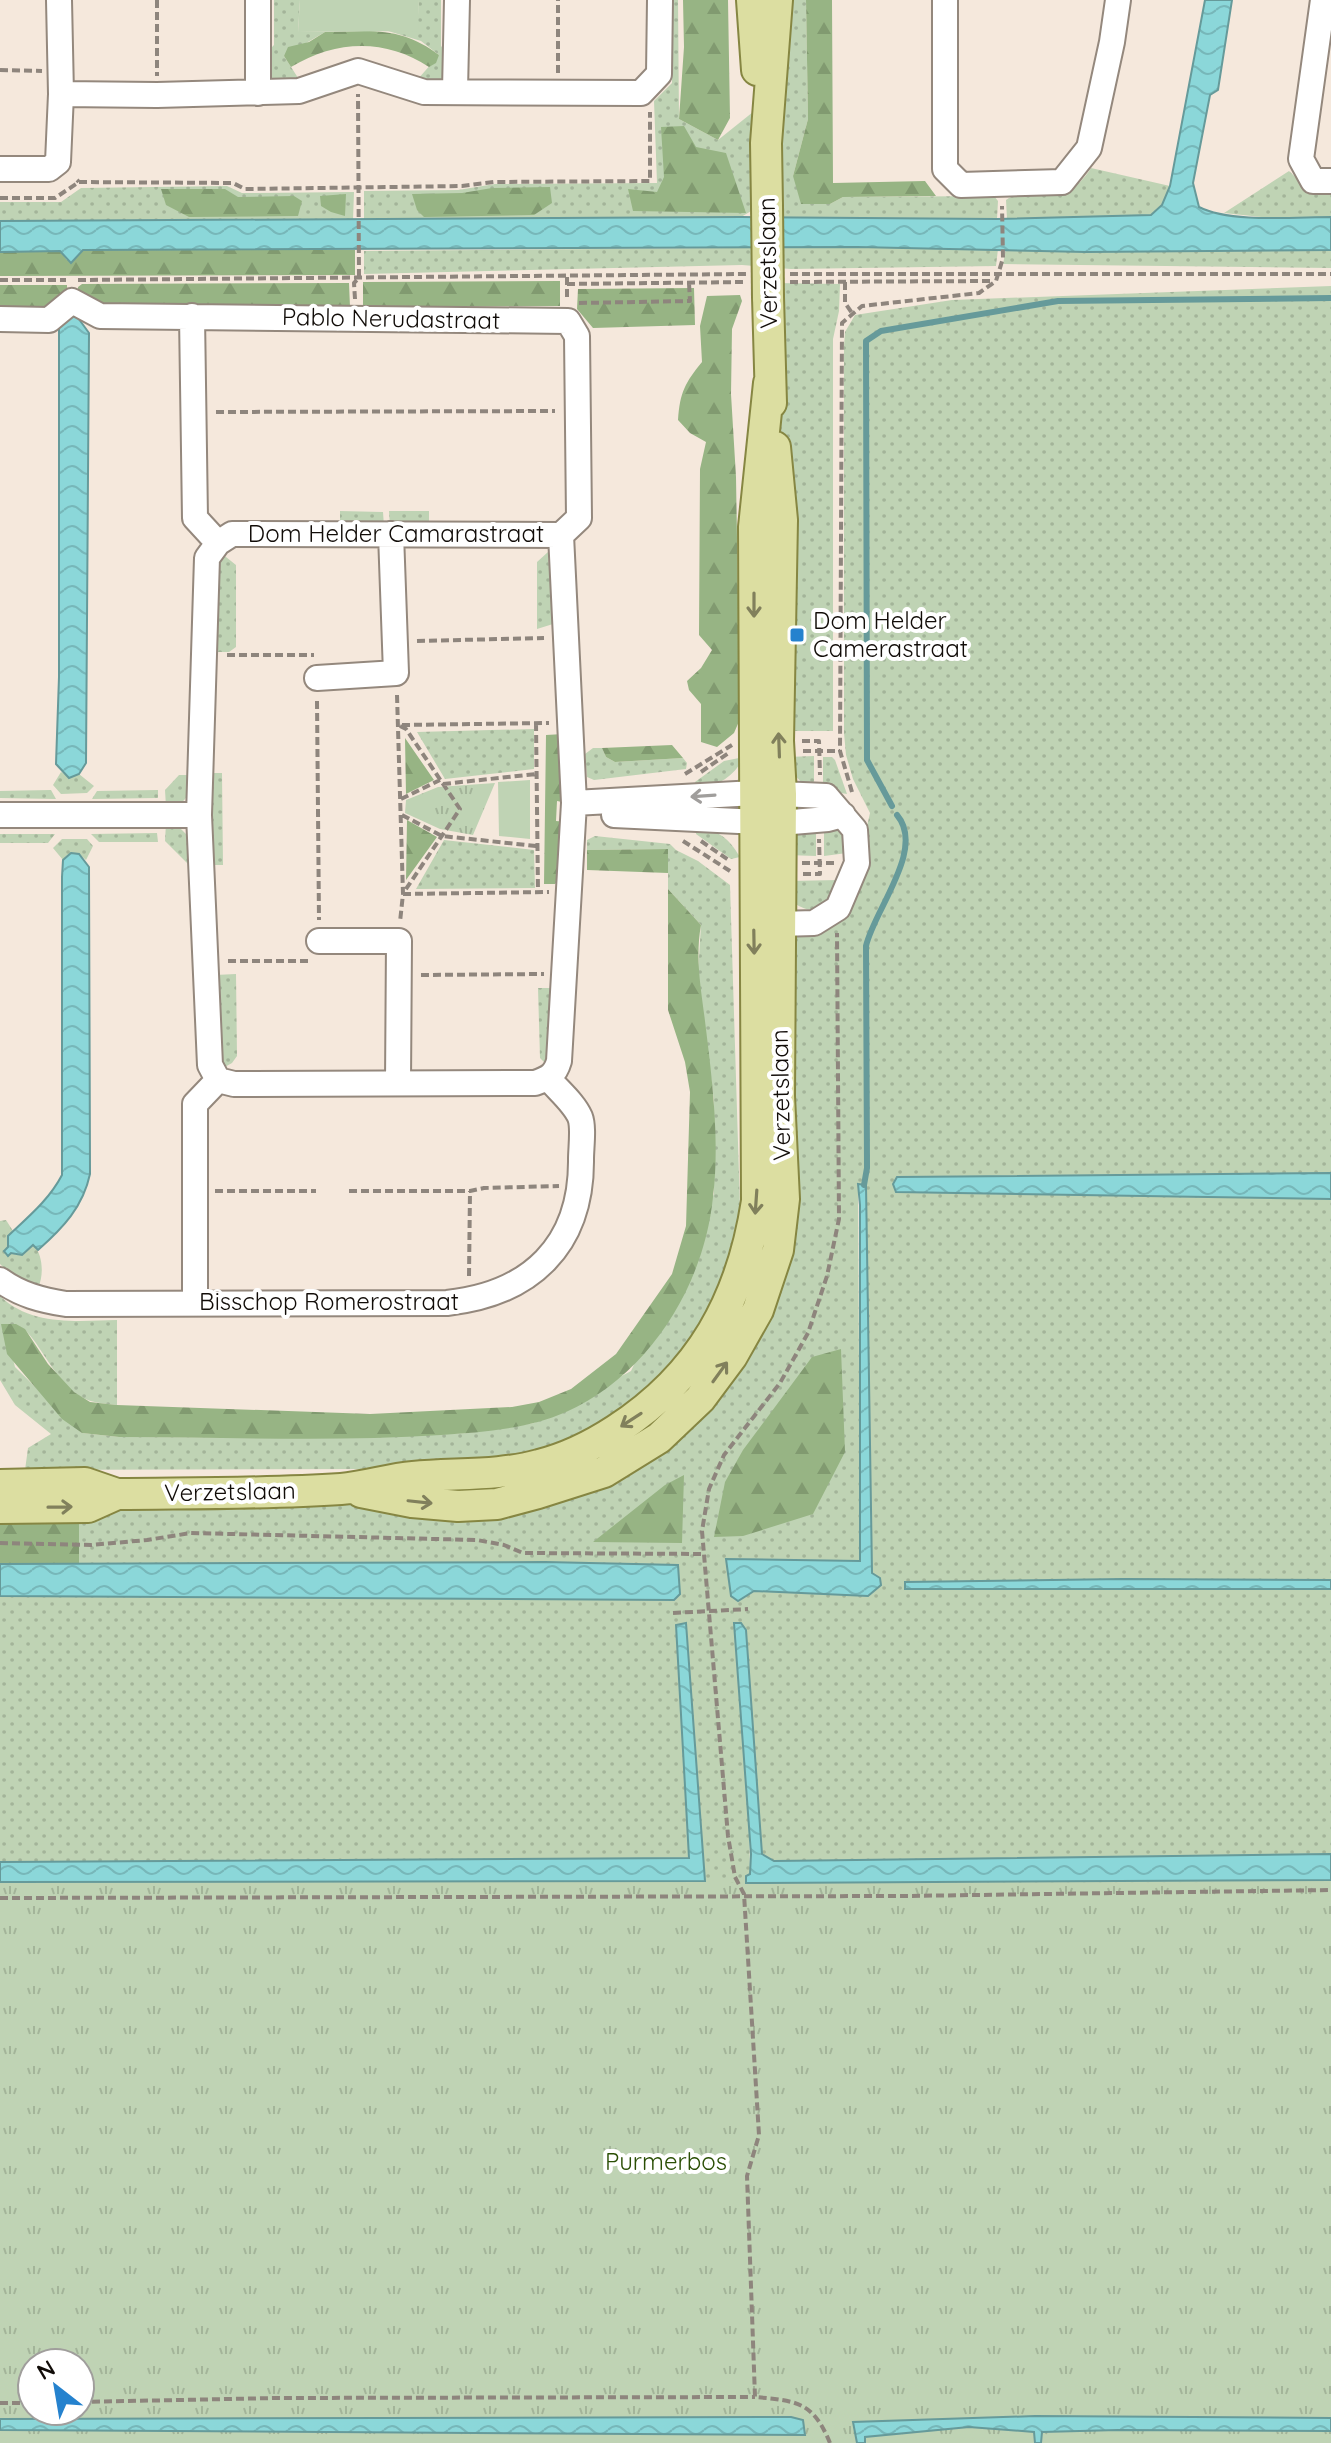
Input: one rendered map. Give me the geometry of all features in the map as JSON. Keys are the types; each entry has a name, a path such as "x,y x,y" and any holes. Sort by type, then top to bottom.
{"main road":[{"name":"Verzetslaan","path":"752,0 757,79 766,143"},
{"name":"Verzetslaan","path":"0,1485 85,1483 117,1494 343,1489 411,1477 538,1466 591,1445 645,1411 682,1376 710,1339 732,1296 751,1241 757,1201 768,746 782,520 769,383 766,143 777,0"},
{"name":"Verzetslaan","path":"343,1489 412,1502 458,1506 497,1504 604,1472 659,1438 700,1399 732,1356 758,1310 778,1250 784,1199 779,1096 779,924 765,869"},
{"name":"Verzetslaan","path":"0,1508 88,1507 117,1494"}],"street":[{"path":"0,169 49,169 58,162 59,0"},
{"path":"258,0 258,93"},
{"path":"455,90 457,0"},
{"path":"60,82 157,95 258,93 299,91 358,71 424,92 641,93 659,74 660,0"},
{"path":"945,0 945,169 961,185 1062,182 1089,148 1118,0"},
{"path":"1323,0 1301,159 1313,181 1331,181"},
{"name":"Pablo Nerudastraat","path":"0,319 49,320 72,301 100,316 568,321 577,336 579,518 561,535"},
{"name":"Dom Helder Camarastraat","path":"192,316 195,518 218,543"},
{"name":"Dom Helder Camarastraat","path":"218,1080 210,1065 199,815 207,558 218,543 232,534 561,535 574,807 559,1061 549,1079"},
{"path":"317,678 396,673 391,534"},
{"path":"574,807 768,808 849,822 857,863 838,908 814,923 779,924"},
{"path":"0,815 199,815"},
{"path":"319,941 399,941 398,1083"},
{"path":"195,1303 195,1104 218,1080 234,1084 535,1083 549,1079"},
{"name":"Bisschop Romerostraat","path":"0,1280 38,1300 66,1304 447,1303 470,1301 503,1291 550,1257 577,1206 581,1182 580,1118 549,1079"}],"path":[{"path":"157,0 157,95"},
{"path":"558,0 558,92"},
{"path":"0,70 60,82"},
{"path":"358,71 359,278"},
{"path":"79,182 233,183 245,189 360,189 494,182 650,181 649,87"},
{"path":"849,822 852,790 840,751 842,323 862,306 979,293 996,281 1003,258 1002,208"},
{"path":"0,280 690,274"},
{"path":"826,275 1331,274"},
{"path":"845,282 845,303 852,313"},
{"path":"567,303 690,301 689,283"},
{"path":"194,413 578,411"},
{"path":"395,641 566,638"},
{"path":"204,655 317,655 319,941 319,961 205,961"},
{"path":"396,673 403,894 399,941"},
{"path":"536,723 538,892"},
{"path":"400,725 570,723"},
{"path":"400,725 406,729 460,809 403,894"},
{"path":"820,785 820,751 819,741 768,746 732,751 685,777 730,746 768,746 820,751 840,751"},
{"path":"401,799 442,782 537,774"},
{"path":"402,815 442,836 536,846"},
{"path":"697,837 731,862 820,874 819,826"},
{"path":"681,840 765,869 820,863 857,863"},
{"path":"403,894 570,892"},
{"path":"398,975 564,974"},
{"path":"349,1191 470,1191 555,1187 581,1182"},
{"path":"195,1191 316,1191"},
{"path":"470,1191 470,1301"},
{"path":"0,1543 91,1545 191,1533 477,1540 504,1545 523,1553 705,1554 728,1836 735,1877 744,1894 759,2135 747,2176 755,2397"},
{"path":"673,1613 748,1609"},
{"path":"0,1898 904,1896 1331,1890"},
{"path":"96,2402 755,2397 780,2399 807,2407 821,2421 830,2443"}],"green space":[{"path":"274,0 300,0 298,32 325,32 284,56 300,81 269,81 264,55 274,45"},
{"path":"300,0 419,0 418,31 298,32"},
{"path":"419,0 441,0 441,46 451,57 446,79 435,86 418,79 439,55 421,41 388,31 417,31"},
{"path":"672,0 678,0 679,119 718,140 753,112 753,210 741,217 364,221 364,191 458,190 495,184 657,183 654,101 672,83"},
{"path":"683,0 728,0 730,118 718,140 679,119 684,47"},
{"path":"783,0 806,0 808,119 793,176 830,204 843,197 994,196 998,201 997,219 775,219"},
{"path":"806,0 832,0 833,183 925,181 936,196 843,197 830,204 801,204 793,176 808,119"},
{"path":"364,31 413,39 439,55 436,63 429,67 395,51 360,46 325,52 291,67 284,56 288,47 309,42 325,32"},
{"path":"684,126 696,147 726,153 746,213 633,211 628,189 657,192 664,177 661,127"},
{"path":"1091,168 1170,186 1162,205 1151,215 1007,219 1006,200 1027,193 1048,194 1069,190"},
{"path":"1289,171 1306,187 1331,192 1331,217 1261,217 1224,213"},
{"path":"227,186 242,193 354,192 353,220 0,221 0,202 61,202 81,188"},
{"path":"550,187 552,203 534,215 424,217 417,210 412,194 462,193 492,188"},
{"path":"161,189 225,189 238,197 294,196 302,201 298,216 189,217 166,205"},
{"path":"346,194 345,216 321,206 320,196"},
{"path":"857,247 998,249 996,266 791,269 742,265 364,274 364,251"},
{"path":"1006,249 1086,252 1331,250 1331,268 1003,264"},
{"path":"83,250 355,250 355,275 0,276 0,252 60,251 67,260"},
{"path":"560,281 560,306 363,307 363,282"},
{"path":"349,283 350,307 118,311 78,298 78,287 82,284"},
{"path":"775,283 840,284 839,311 833,339 833,731 787,731 787,713 796,685 795,586 779,446"},
{"path":"0,285 67,285 67,295 42,311 0,311"},
{"path":"1331,286 1331,1173 897,1177 893,1184 896,1192 1331,1199 1331,1580 1123,1579 905,1589 1331,1589 1331,1854 774,1861 762,1854 746,1630 750,1875 1331,1880 1331,2418 842,2443 96,2422 96,2347 16,2347 16,2419 0,2419 0,1882 705,1880 686,1623 676,1626 689,1858 0,1862 0,1596 674,1600 680,1594 677,1565 545,1562 79,1564 79,1513 134,1504 251,1501 487,1510 629,1464 763,1302 781,939 812,934 864,840 870,813 853,779 844,733 844,346 845,332 855,315 952,300","holes":["858,1185 866,1185 872,1574 880,1578 868,1596 753,1591 726,1559 860,1562"]},
{"path":"694,288 695,325 593,328 577,309 578,289"},
{"path":"740,295 742,301 732,329 731,394 736,477 740,719 734,733 717,747 701,742 701,704 689,690 687,681 701,668 712,650 699,635 700,469 706,442 690,433 678,420 684,388 702,362 700,326 707,296"},
{"path":"340,511 383,512 384,526 340,525"},
{"path":"389,511 429,511 429,526 390,526"},
{"path":"548,552 553,624 537,629 537,562"},
{"path":"221,553 236,565 236,647 229,652 213,652 216,559"},
{"path":"534,729 534,769 445,779 417,732"},
{"path":"563,734 567,803 557,801 556,821 567,822 563,876 555,884 544,884 546,735"},
{"path":"405,738 434,780 406,794"},
{"path":"672,745 683,758 615,762 606,757 602,748"},
{"path":"593,748 602,748 606,757 615,762 683,758 687,763 686,769 594,780 587,777 585,754"},
{"path":"814,756 814,789 796,777 788,757"},
{"path":"744,757 724,780 696,788 695,782 724,761"},
{"path":"823,757 835,760 847,794 823,790"},
{"path":"61,772 70,777 79,774 94,786 87,793 61,794 53,785"},
{"path":"208,773 222,773 223,865 209,865"},
{"path":"179,775 193,775 189,793 179,804 166,807 165,790"},
{"path":"530,780 530,839 499,836 498,782"},
{"path":"495,783 473,835 440,829 405,813 406,800 438,787"},
{"path":"51,790 56,799 0,798 0,791"},
{"path":"158,790 158,798 92,799 97,791"},
{"path":"407,820 437,837 406,880"},
{"path":"166,823 178,826 188,836 190,866 165,841"},
{"path":"824,823 845,831 847,853 824,856"},
{"path":"816,824 816,856 787,855 792,839"},
{"path":"696,828 722,836 740,857 731,859 696,834"},
{"path":"157,833 158,842 99,842 91,834"},
{"path":"0,834 55,834 48,843 0,843"},
{"path":"595,836 670,844 730,885 740,1207 726,1267 699,1327 662,1377 621,1412 564,1442 496,1459 380,1469 25,1470 28,1448 51,1434 15,1405 0,1380 0,1296 12,1306 40,1317 70,1321 117,1320 117,1405 90,1401 75,1393 60,1378 27,1332 18,1326 4,1325 15,1367 82,1433 119,1437 351,1438 468,1433 534,1423 631,1371 714,1194 714,1101 698,974 701,925 668,889 668,849 587,850 587,840"},
{"path":"62,839 87,839 93,846 86,860 79,854 71,853 63,860 53,848"},
{"path":"444,840 534,850 535,888 416,889"},
{"path":"668,849 668,873 587,870 587,850"},
{"path":"839,880 827,901 810,910 794,903 788,881"},
{"path":"668,889 701,925 699,973 715,1131 713,1197 708,1230 698,1263 667,1324 647,1351 596,1396 551,1418 472,1433 280,1439 119,1437 82,1433 62,1419 7,1354 1,1324 16,1324 25,1329 48,1364 74,1392 90,1402 117,1405 370,1414 512,1407 539,1402 571,1389 616,1354 672,1274 686,1226 690,1092 685,1062 668,1010"},
{"path":"236,974 237,1056 223,1068 218,1060 215,975"},
{"path":"538,988 556,988 547,1065 540,1058"},
{"path":"6,1220 13,1231 8,1236 8,1247 4,1251 7,1255 34,1245 37,1249 42,1266 38,1288 9,1273 0,1264 0,1221"},
{"path":"841,1349 845,1452 813,1514 743,1536 714,1537 725,1482 743,1450 812,1357"},
{"path":"684,1475 682,1543 593,1542 665,1485"},
{"path":"79,1513 79,1564 0,1564 0,1514"},
{"name":"Purmerbos","path":"0,1882 1331,1882 1331,2443 0,2443"}],"water":[{"path":"1205,0 1232,0 1218,90 1210,95 1193,183 1199,207 1245,217 1331,217 1331,250 1086,252 857,247 83,250 71,263 60,251 0,252 0,221 741,217 997,219 1151,215 1162,205 1170,186"},
{"path":"73,311 89,333 86,763 79,774 69,778 56,764 59,677 59,326"},
{"path":"71,853 79,854 89,867 90,1174 77,1207 56,1233 38,1250 33,1245 22,1255 11,1253 8,1256 4,1251 8,1247 8,1236 44,1200 62,1175 62,877 63,860"},
{"path":"1331,1173 1331,1199 896,1192 893,1184 897,1177"},
{"path":"858,1184 866,1185 872,1573 880,1578 881,1585 868,1596 754,1591 738,1601 731,1596 726,1559 860,1561"},
{"path":"545,1562 678,1565 680,1594 674,1600 0,1596 0,1564"},
{"path":"1331,1580 1331,1589 905,1589 905,1582"},
{"path":"686,1623 705,1881 0,1882 0,1862 689,1858 676,1625"},
{"path":"734,1623 741,1623 746,1630 762,1854 774,1861 1331,1854 1331,1880 746,1883 746,1876 750,1874 751,1854"},
{"path":"1035,2416 1331,2418 1331,2431 1042,2432 1041,2443 1035,2443 1034,2432 969,2427 865,2437 865,2443 857,2443 853,2422"},
{"path":"791,2417 803,2420 805,2435 0,2430 0,2419 16,2419 16,2427 96,2427 96,2419"}],"waterway":[{"path":"892,806 867,760 866,341 881,331 1058,301 1331,298"},
{"path":"864,1185 867,1168 866,946 902,862 906,845 904,829 897,815"}],"place":[{"name":"Dom Helder Camerastraat","path":"797,635"}]}
